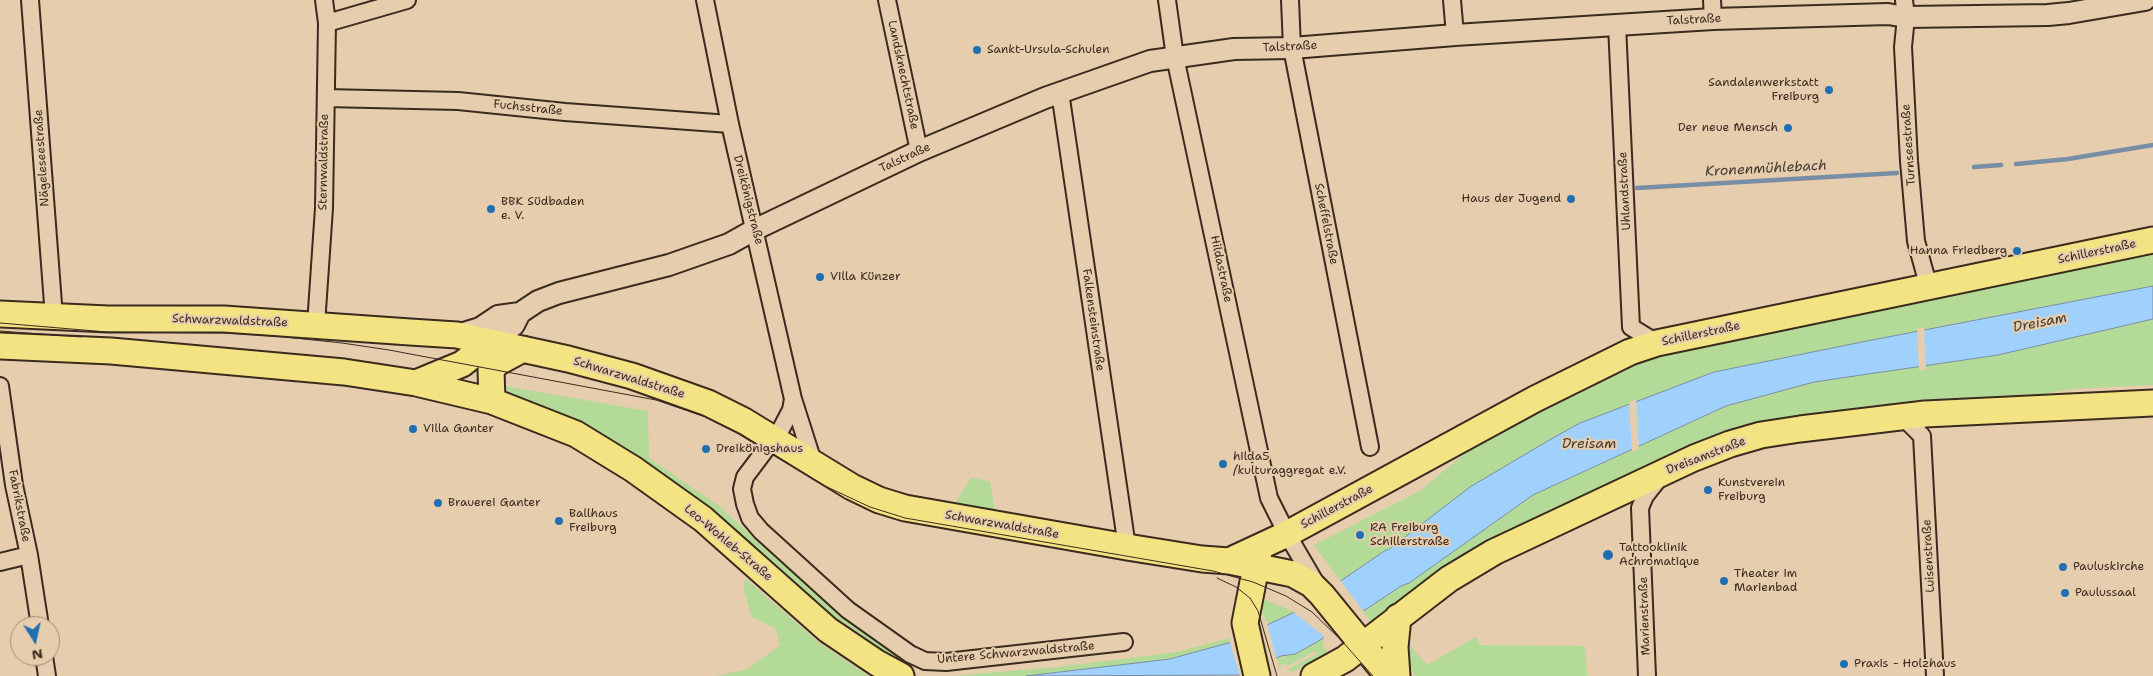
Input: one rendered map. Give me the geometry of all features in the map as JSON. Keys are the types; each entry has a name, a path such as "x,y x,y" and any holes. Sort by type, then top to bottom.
{"main road":[{"name":"Schillerstraße","path":"1287,534 1535,399 1630,352 1657,343 2153,240"},
{"name":"Schwarzwaldstraße","path":"0,314 54,317 224,319 457,336 490,342 609,370 680,393 737,417 852,487 879,500 905,508 1202,559 1229,561 1258,557 1315,585"},
{"path":"457,336 465,351 462,364"},
{"path":"416,384 462,364 490,342"},
{"path":"0,346 111,352 344,372 416,384 492,400 491,370 497,363 523,349"},
{"name":"Leo-Wohleb-Straße","path":"492,400 576,434 633,469 703,519 828,630 877,663 901,676"},
{"name":"Dreisamstraße","path":"1314,676 1335,665 1357,638 1398,617 1449,579 1494,552 1662,473 1730,444 1761,435 1895,418 2153,404"},
{"path":"1257,676 1245,623 1258,557 1287,534"},
{"path":"1315,585 1388,676"},
{"path":"1397,676 1398,617"}],"street":[{"name":"Nägeleseestraße","path":"30,0 54,317"},
{"name":"Sternwaldstraße","path":"316,325 324,208 327,23 324,0"},
{"path":"327,23 407,0"},
{"name":"Dreikönigstraße","path":"705,0 730,124 793,399 814,465"},
{"name":"Landsknechtstraße","path":"887,0 919,151"},
{"name":"Hildastraße","path":"1167,0 1175,57 1269,498 1315,585"},
{"name":"Scheffelstraße","path":"1290,0 1292,48 1370,447"},
{"path":"1452,0 1455,35"},
{"name":"Talstraße","path":"457,336 480,328 498,316 520,313 538,301 559,292 690,258 729,244 754,230 919,151 1060,92 1150,61 1234,49 1292,48 1617,25 1712,9 1888,14 1905,9 2048,15 2069,14 2116,3 2145,0"},
{"name":"Turnseestraße","path":"1905,9 1903,47 1916,241 1929,288"},
{"name":"Uhlandstraße","path":"1617,25 1631,327 1657,343"},
{"name":"Falkensteinstraße","path":"1060,92 1127,547"},
{"name":"Fuchsstraße","path":"326,98 458,101 565,112 730,124"},
{"name":"Talstraße","path":"490,342 514,325 520,313"},
{"name":"Fabrikstraße","path":"0,386 14,485 29,555 38,616"},
{"path":"774,438 786,420 793,399"},
{"path":"1895,418 1908,422 1922,436 1941,420 1954,414"},
{"name":"Luisenstraße","path":"1922,436 1935,676"},
{"name":"Untere Schwarzwaldstraße","path":"774,438 745,477 742,489 750,518 848,610 910,654 925,661 946,662 1124,642"},
{"name":"Marienstraße","path":"1647,676 1640,508 1645,496 1662,473"},
{"path":"0,562 29,555"}],"green space":[{"path":"2153,250 2153,286 1714,372 1580,423 1551,439 1341,582 1314,545 1420,491 1470,449 1596,380 1631,365 1681,349 1788,330"},
{"path":"2153,319 2153,385 2072,389 2017,399 1908,404 1814,414 1758,428 1490,544 1371,622 1363,611 1401,586 1409,583 1533,495 1726,406 1814,382 1998,355"},
{"path":"498,385 648,411 649,458 719,506 781,563 902,657 899,661 837,619 715,514 645,460 587,428 532,403 505,395"},
{"path":"971,477 990,482 995,511 954,506"},
{"path":"746,579 818,642 869,676 716,676 748,669 780,645 776,629 752,617 745,595 744,582"},
{"path":"1260,598 1295,612 1268,625 1258,602"},
{"path":"1476,637 1480,645 1585,646 1587,676 1415,676 1404,653 1404,639 1427,665"},
{"path":"1229,638 1231,642 1185,656 1109,668 1025,676 951,676 1057,667 1177,652"},
{"path":"1324,638 1323,646 1328,653 1322,660 1290,672 1288,670 1317,654 1315,651 1290,665 1281,664 1280,670 1277,658 1295,654"}],"water":[{"name":"Dreisam","path":"2153,286 2153,319 1998,355 1814,382 1726,406 1533,495 1409,583 1401,586 1317,642 1295,654 1281,656 1240,675 1026,676 1170,659 1228,643 1295,612 1388,550 1470,487 1551,439 1580,423 1714,372"}],"pier":[{"path":"1924,327 1926,370 1919,371 1917,328"},
{"path":"1636,399 1639,449 1632,452 1629,402"},
{"path":"1340,580 1365,613 1324,641 1323,635 1292,611"},
{"path":"1267,622 1277,661 1245,676 1240,676 1229,640"}],"waterway":[{"name":"Kronenmühlebach","path":"2016,164 2068,159 2153,145"},
{"name":"Kronenmühlebach","path":"1974,167 2001,165"},
{"name":"Kronenmühlebach","path":"1637,188 1897,173"}],"tram line":[{"path":"0,323 107,332 224,333 342,343 389,350 656,400 706,417 741,434 825,486 870,507 905,518 1213,571 1253,582 1286,596 1312,612 1341,640 1373,676"},
{"path":"0,331 81,337"},
{"path":"1217,578 1236,587 1250,598 1258,611 1277,676"}],"place":[{"name":"Sankt-Ursula-Schulen","path":"977,50"},
{"name":"Sandalenwerkstatt Freiburg","path":"1829,90"},
{"name":"Der neue Mensch","path":"1788,128"},
{"name":"Haus der Jugend","path":"1571,199"},
{"name":"BBK Südbaden e. V.","path":"491,209"},
{"name":"Hanna Friedberg","path":"2017,251"},
{"name":"Villa Künzer","path":"820,277"},
{"name":"Villa Ganter","path":"413,429"},
{"name":"Dreikönigshaus","path":"706,449"},
{"name":"hilda5 /kulturaggregat e.V.","path":"1223,464"},
{"name":"Kunstverein Freiburg","path":"1708,490"},
{"name":"Brauerei Ganter","path":"438,503"},
{"name":"Ballhaus Freiburg","path":"559,521"},
{"name":"RA Freiburg Schillerstraße","path":"1360,535"},
{"name":"Tattooklinik Achromatique","path":"1608,555"},
{"name":"Pauluskirche","path":"2063,567"},
{"name":"Theater im Marienbad","path":"1724,581"},
{"name":"Paulussaal","path":"2065,593"},
{"name":"Praxis - Holzhaus","path":"1844,664"}]}
